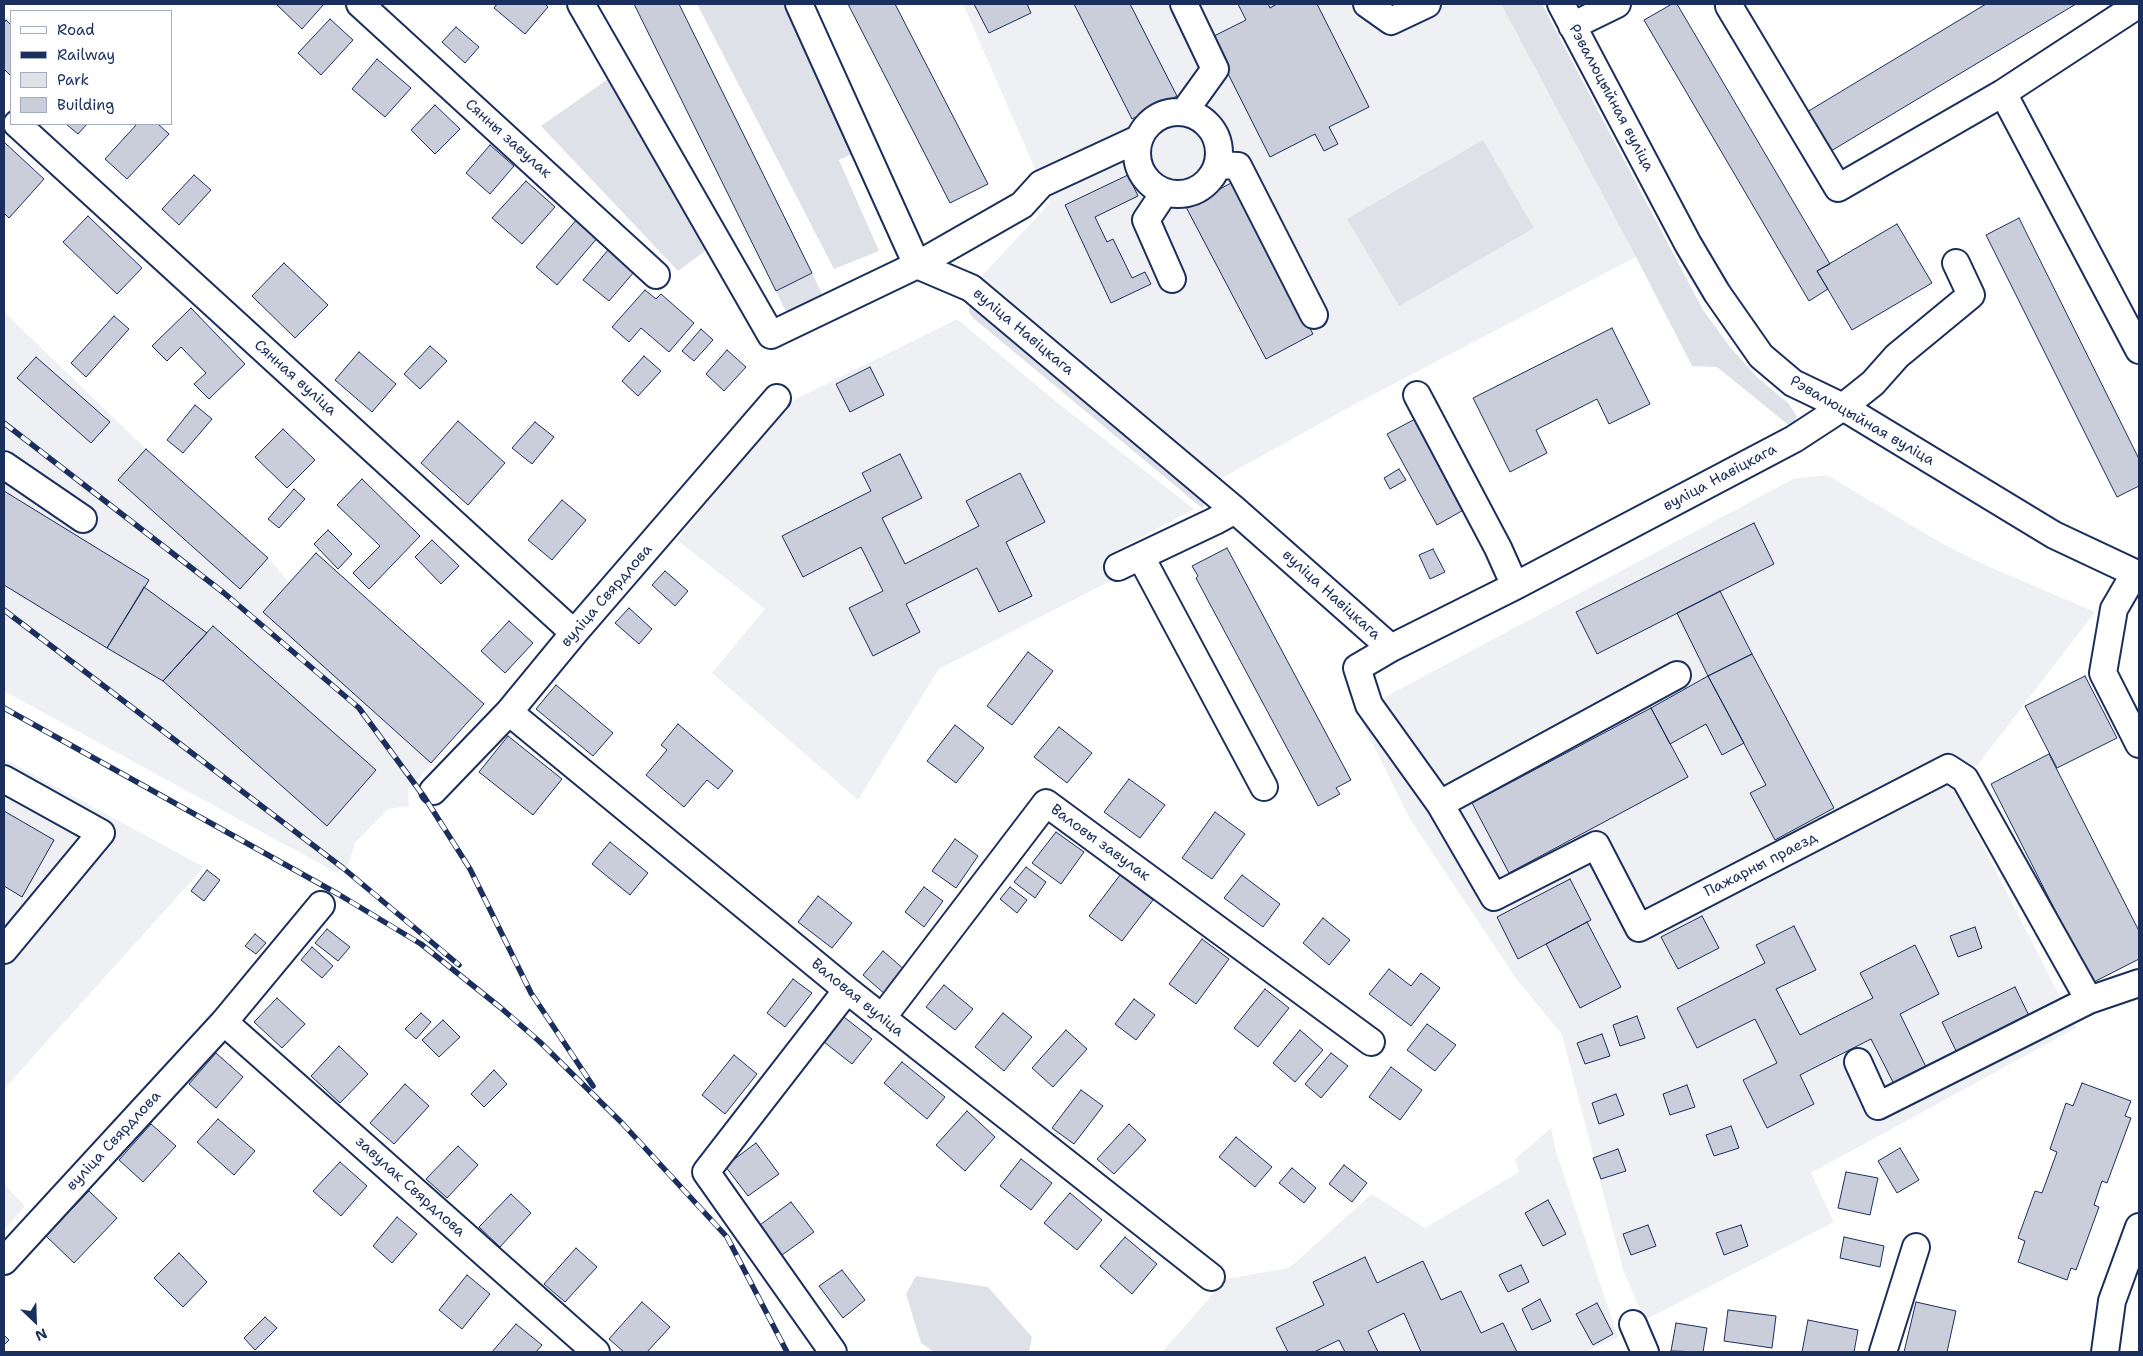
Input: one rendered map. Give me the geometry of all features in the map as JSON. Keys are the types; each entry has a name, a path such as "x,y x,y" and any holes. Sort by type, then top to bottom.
{"street":[{"name":"Сянны завулак","path":"360,4 656,275"},
{"path":"581,4 771,335 917,265 1022,205 1041,184 1138,139"},
{"path":"799,4 917,265"},
{"path":"1184,4 1215,69 1184,112"},
{"path":"1367,4 1391,21 1428,4"},
{"path":"1566,15 1617,4"},
{"path":"1729,5 1838,188 2003,93 2139,4"},
{"name":"Рэвалюцыйная вуліца","path":"1566,15 1688,244 1738,324 1761,356 1792,383 1842,407 2054,535 2137,574"},
{"path":"2003,93 2137,340"},
{"path":"1170,112 1184,112 1198,116 1213,131 1220,151 1218,166 1212,178 1202,187 1190,193 1177,195 1164,193 1153,187 1143,177 1138,165 1136,152 1138,139 1145,126 1156,117 1170,112"},
{"name":"Сянная вуліца","path":"18,125 574,633"},
{"path":"1218,166 1238,166 1314,315"},
{"path":"1164,193 1146,220 1172,279"},
{"name":"вуліца Навіцкага","path":"917,265 971,288 1235,510 1391,648 1515,586 1794,439 1842,407 1873,383 1897,356 1971,295 1956,263"},
{"path":"1417,395 1515,586"},
{"name":"вуліца Свярдлова","path":"433,791 509,712 574,633 778,398"},
{"path":"4,465 83,519"},
{"path":"1235,510 1129,562 1264,787"},
{"path":"2137,574 2114,609 2103,673 2139,744"},
{"path":"1391,648 1357,668 1369,705 1440,804 1677,675"},
{"name":"Валовая вуліца","path":"509,712 846,990 1211,1277"},
{"name":"Пажарны праезд","path":"1440,804 1494,897 1596,845 1639,928 1948,768 1965,779 2089,1000"},
{"path":"4,779 101,833 4,950"},
{"name":"Валовы завулак","path":"882,1018 1046,803 1371,1042"},
{"name":"вуліца Свярдлова","path":"4,1261 224,1022 321,905"},
{"path":"1858,1062 1878,1106 2089,1000 2139,983"},
{"path":"834,1352 706,1172 846,990"},
{"name":"завулак Свярдлова","path":"224,1022 596,1352"},
{"path":"2105,1352 2112,1301 2139,1227"},
{"path":"1883,1352 1916,1247"},
{"path":"1633,1324 1645,1352"}],"shaded area":[{"path":"963,4 1501,4 1636,257 1359,402 1220,479 979,279 1050,203"},
{"path":"4,312 146,449 268,558 289,582 316,553 484,704 408,790 409,806 388,809 355,843 349,863 337,873 4,691"},
{"path":"957,319 1059,404 1194,509 1115,551 1120,576 939,669 858,800 712,673 765,609 677,540 790,402"},
{"path":"1827,475 1943,544 1985,565 2095,612 1956,793 2076,1028 1811,1173 1834,1222 1645,1320 1624,1273 1562,1035 1515,977 1410,819 1357,712 1793,479"},
{"path":"4,759 204,867 4,1089"},
{"path":"1551,1128 1556,1151 1618,1337 1586,1352 1162,1352 1226,1279 1289,1268 1372,1194 1425,1228 1519,1172 1515,1159"},
{"path":"4,1184 25,1206 4,1230"}],"green space":[{"path":"697,4 787,4 856,152 839,160 879,251 834,269"},
{"path":"1501,4 1542,4 1703,310 1730,347 1757,377 1789,404 1797,417 1791,427 1717,367 1692,366"},
{"path":"611,77 709,248 678,271 541,126"},
{"path":"1483,140 1534,228 1399,306 1347,219"},
{"path":"812,273 826,302 790,320 776,291"},
{"path":"972,300 1203,496 1205,503 1202,508 972,317 969,312 969,304"},
{"path":"916,1276 988,1287 1032,1337 1029,1352 934,1352 921,1343 906,1294"}],"building":[{"path":"276,4 324,4 302,29"},
{"path":"497,4 545,4 548,7 525,34 494,8"},
{"path":"634,4 679,4 812,273 776,291"},
{"path":"848,4 895,4 988,184 950,203"},
{"path":"974,4 1027,4 1031,13 989,33"},
{"path":"1074,4 1130,4 1177,96 1132,119"},
{"path":"1238,4 1268,4 1270,8 1277,4 1317,4 1369,107 1329,127 1338,144 1324,151 1315,134 1270,157 1210,38 1246,20"},
{"path":"1672,4 1677,4 1830,264 1817,271 1828,289 1809,301 1644,20"},
{"path":"1986,4 2076,4 1831,151 1807,112"},
{"path":"330,19 353,40 321,75 298,53"},
{"path":"6,20 10,24 10,75 4,69 4,23"},
{"path":"456,27 479,47 465,63 442,42"},
{"path":"377,59 411,88 385,117 352,89"},
{"path":"435,105 460,129 435,154 411,130"},
{"path":"67,125 86,125 78,134"},
{"path":"136,125 159,125 169,134 127,179 105,159"},
{"path":"4,142 44,179 9,218 4,213"},
{"path":"490,145 514,166 490,194 466,173"},
{"path":"194,175 211,190 179,225 162,209"},
{"path":"1128,175 1138,196 1095,217 1107,242 1113,239 1132,278 1145,272 1151,284 1111,303 1065,205"},
{"path":"526,181 555,207 522,244 492,218"},
{"path":"1233,182 1313,334 1266,359 1186,207"},
{"path":"88,216 142,268 117,294 63,242"},
{"path":"578,218 599,236 557,285 536,267"},
{"path":"2019,218 2139,459 2139,486 2117,497 1986,235"},
{"path":"1897,224 1932,283 1852,330 1817,271"},
{"path":"608,250 634,272 609,301 583,280"},
{"path":"284,263 328,305 295,338 252,296"},
{"path":"645,290 656,299 661,294 694,323 669,352 641,328 629,342 612,327"},
{"path":"191,308 245,364 209,399 194,384 206,373 181,347 167,361 152,346"},
{"path":"114,316 129,329 86,377 71,363"},
{"path":"1612,328 1650,404 1609,424 1597,399 1536,430 1547,453 1510,472 1473,398"},
{"path":"701,329 713,340 694,361 682,351"},
{"path":"430,346 447,361 420,389 404,374"},
{"path":"727,350 746,367 724,391 706,374"},
{"path":"359,352 396,384 372,412 335,380"},
{"path":"644,356 661,371 638,396 622,381"},
{"path":"36,357 110,422 91,443 17,378"},
{"path":"870,367 884,395 850,412 836,384"},
{"path":"195,405 212,419 183,453 167,440"},
{"path":"1417,418 1467,508 1437,525 1387,434"},
{"path":"458,421 505,463 468,505 421,463"},
{"path":"535,422 554,437 532,464 512,448"},
{"path":"283,429 315,460 287,488 255,457"},
{"path":"146,449 268,558 240,589 118,480"},
{"path":"900,454 922,498 882,518 905,564 979,526 966,501 1020,473 1045,522 1006,542 1032,596 999,612 977,568 906,604 920,632 873,656 849,608 883,591 861,547 803,577 782,536 871,491 862,473"},
{"path":"1399,469 1406,480 1390,489 1384,478"},
{"path":"362,479 420,536 369,589 353,573 380,546 337,505"},
{"path":"294,489 305,499 279,528 268,519"},
{"path":"4,491 149,580 107,648 4,585"},
{"path":"562,500 586,520 552,560 528,540"},
{"path":"1754,523 1774,564 1597,654 1576,612"},
{"path":"328,530 352,554 338,569 314,544"},
{"path":"432,540 459,566 441,584 415,557"},
{"path":"1227,548 1351,780 1336,788 1340,794 1318,806 1196,578 1198,576 1192,566"},
{"path":"1433,549 1445,572 1430,579 1419,555"},
{"path":"316,553 484,704 431,763 263,612"},
{"path":"665,571 688,591 675,606 652,585"},
{"path":"144,587 207,633 163,681 107,648"},
{"path":"1720,591 1752,654 1708,676 1677,613"},
{"path":"629,608 652,629 639,644 615,623"},
{"path":"509,621 533,643 505,673 481,651"},
{"path":"213,626 376,770 327,826 163,681"},
{"path":"1028,652 1053,671 1012,725 987,706"},
{"path":"1752,654 1834,808 1775,840 1750,793 1766,785 1708,676"},
{"path":"1708,676 1744,743 1722,755 1706,724 1670,744 1651,708"},
{"path":"2085,676 2117,738 2057,768 2025,706"},
{"path":"556,685 613,733 593,756 536,709"},
{"path":"1651,708 1688,777 1509,873 1472,803"},
{"path":"678,724 733,771 718,789 707,780 684,807 646,775 667,750 661,745"},
{"path":"955,725 984,748 956,783 927,761"},
{"path":"1059,727 1092,753 1067,783 1034,757"},
{"path":"508,736 562,779 533,815 479,772"},
{"path":"2049,754 2139,931 2139,959 2092,983 1991,784"},
{"path":"1129,779 1165,805 1140,838 1104,812"},
{"path":"4,811 54,840 22,897 4,886"},
{"path":"1215,812 1245,834 1212,879 1182,858"},
{"path":"1056,832 1084,852 1061,884 1032,863"},
{"path":"955,839 978,856 956,888 932,871"},
{"path":"610,842 648,873 630,895 592,864"},
{"path":"1026,867 1046,882 1035,898 1014,882"},
{"path":"207,870 220,880 204,901 191,891"},
{"path":"1120,875 1153,900 1122,941 1089,916"},
{"path":"1242,875 1280,904 1263,927 1224,898"},
{"path":"1570,879 1591,920 1518,959 1497,917"},
{"path":"924,887 943,901 924,927 905,912"},
{"path":"1010,887 1027,900 1017,913 1000,899"},
{"path":"818,896 852,923 832,948 798,922"},
{"path":"1702,916 1719,948 1678,969 1661,937"},
{"path":"1323,918 1350,940 1329,965 1303,943"},
{"path":"1587,922 1621,987 1580,1008 1546,944"},
{"path":"1794,926 1816,970 1776,989 1800,1035 1873,998 1860,973 1915,945 1939,994 1900,1014 1926,1067 1894,1084 1871,1039 1800,1075 1814,1104 1767,1128 1743,1080 1777,1063 1755,1019 1697,1048 1677,1008 1765,963 1756,945"},
{"path":"1975,927 1982,948 1958,957 1950,936"},
{"path":"327,929 350,947 338,961 315,943"},
{"path":"255,934 266,943 256,954 245,946"},
{"path":"1202,939 1229,959 1196,1004 1169,984"},
{"path":"312,947 333,966 322,978 301,960"},
{"path":"883,951 906,971 886,995 863,975"},
{"path":"1389,969 1411,986 1421,973 1440,988 1411,1026 1369,994"},
{"path":"793,979 812,993 785,1027 767,1013"},
{"path":"944,985 973,1009 955,1030 926,1007"},
{"path":"2015,987 2032,1022 1959,1057 1942,1022"},
{"path":"1265,989 1289,1008 1258,1047 1234,1028"},
{"path":"277,998 305,1024 282,1048 254,1022"},
{"path":"1134,999 1155,1015 1136,1040 1115,1024"},
{"path":"421,1013 431,1022 416,1039 405,1029"},
{"path":"1003,1013 1032,1037 1004,1071 975,1047"},
{"path":"1637,1016 1645,1038 1620,1046 1613,1025"},
{"path":"844,1017 872,1039 852,1064 824,1042"},
{"path":"443,1020 460,1037 439,1057 422,1040"},
{"path":"1427,1024 1456,1045 1435,1071 1407,1050"},
{"path":"1066,1030 1087,1049 1053,1087 1032,1068"},
{"path":"1300,1030 1323,1050 1295,1082 1273,1063"},
{"path":"1602,1034 1610,1056 1585,1064 1577,1043"},
{"path":"339,1046 368,1074 340,1103 311,1076"},
{"path":"216,1053 243,1077 216,1108 189,1084"},
{"path":"1331,1053 1348,1066 1321,1098 1305,1084"},
{"path":"734,1055 757,1074 725,1114 702,1095"},
{"path":"902,1062 945,1097 927,1119 884,1083"},
{"path":"1391,1067 1422,1090 1400,1120 1369,1097"},
{"path":"494,1070 507,1084 484,1107 471,1094"},
{"path":"2082,1083 2131,1101 2125,1116 2131,1118 2107,1183 2102,1181 2094,1205 2099,1207 2076,1270 2071,1268 2067,1280 2018,1262 2025,1241 2018,1238 2035,1191 2042,1193 2057,1152 2050,1149 2066,1103 2073,1106"},
{"path":"405,1084 429,1106 394,1144 370,1123"},
{"path":"1687,1085 1695,1107 1670,1115 1663,1094"},
{"path":"1081,1090 1103,1106 1074,1144 1052,1128"},
{"path":"1616,1094 1624,1115 1599,1124 1592,1103"},
{"path":"967,1111 995,1137 965,1171 936,1145"},
{"path":"218,1119 255,1151 234,1175 197,1142"},
{"path":"151,1124 176,1146 143,1182 119,1160"},
{"path":"1129,1124 1146,1140 1114,1174 1097,1159"},
{"path":"1731,1126 1739,1148 1714,1156 1706,1135"},
{"path":"1236,1137 1272,1167 1255,1187 1219,1157"},
{"path":"756,1143 779,1174 748,1196 725,1166"},
{"path":"458,1146 478,1165 447,1198 426,1179"},
{"path":"1900,1148 1919,1180 1897,1193 1878,1161"},
{"path":"1618,1149 1626,1171 1601,1179 1593,1158"},
{"path":"1021,1159 1052,1183 1031,1210 1000,1186"},
{"path":"340,1162 367,1186 341,1216 313,1191"},
{"path":"1344,1165 1367,1183 1352,1202 1329,1184"},
{"path":"1292,1168 1316,1188 1304,1203 1279,1183"},
{"path":"1846,1172 1878,1178 1870,1215 1838,1208"},
{"path":"89,1191 117,1218 74,1263 46,1236"},
{"path":"1070,1193 1102,1220 1077,1250 1044,1223"},
{"path":"511,1194 531,1213 500,1247 479,1227"},
{"path":"1548,1200 1566,1234 1543,1246 1525,1213"},
{"path":"791,1202 814,1232 782,1255 760,1225"},
{"path":"397,1217 417,1234 392,1263 373,1246"},
{"path":"1648,1225 1656,1246 1631,1255 1623,1234"},
{"path":"1741,1225 1748,1246 1724,1255 1716,1233"},
{"path":"1125,1237 1157,1264 1132,1294 1100,1266"},
{"path":"1844,1237 1884,1246 1880,1267 1840,1258"},
{"path":"576,1248 597,1267 565,1302 544,1284"},
{"path":"179,1253 207,1282 183,1307 154,1278"},
{"path":"1365,1257 1377,1283 1423,1261 1441,1300 1461,1291 1481,1333 1503,1323 1517,1352 1421,1352 1404,1313 1368,1331 1378,1352 1345,1352 1339,1340 1314,1352 1288,1352 1276,1328 1324,1305 1313,1282"},
{"path":"1521,1265 1529,1282 1508,1292 1499,1275"},
{"path":"842,1270 865,1300 843,1318 819,1286"},
{"path":"467,1275 490,1294 462,1329 439,1310"},
{"path":"1540,1299 1551,1321 1532,1330 1522,1309"},
{"path":"642,1302 670,1327 647,1352 624,1352 609,1339"},
{"path":"1916,1302 1956,1311 1947,1352 1904,1352"},
{"path":"1597,1303 1613,1334 1593,1345 1576,1314"},
{"path":"1728,1310 1776,1316 1772,1348 1724,1341"},
{"path":"265,1317 277,1328 255,1350 244,1338"},
{"path":"1808,1320 1858,1330 1854,1352 1802,1352"},
{"path":"1676,1323 1707,1328 1703,1352 1671,1351"},
{"path":"516,1324 542,1345 536,1352 492,1352"},
{"path":"4,1335 9,1340 4,1345"}],"railway":[{"path":"4,423 224,593 359,708 425,798 470,869 531,993 593,1086"},
{"path":"4,610 343,868 459,965"},
{"path":"4,708 338,894 421,944 501,1008 540,1042 622,1123 727,1237 787,1352"}]}
